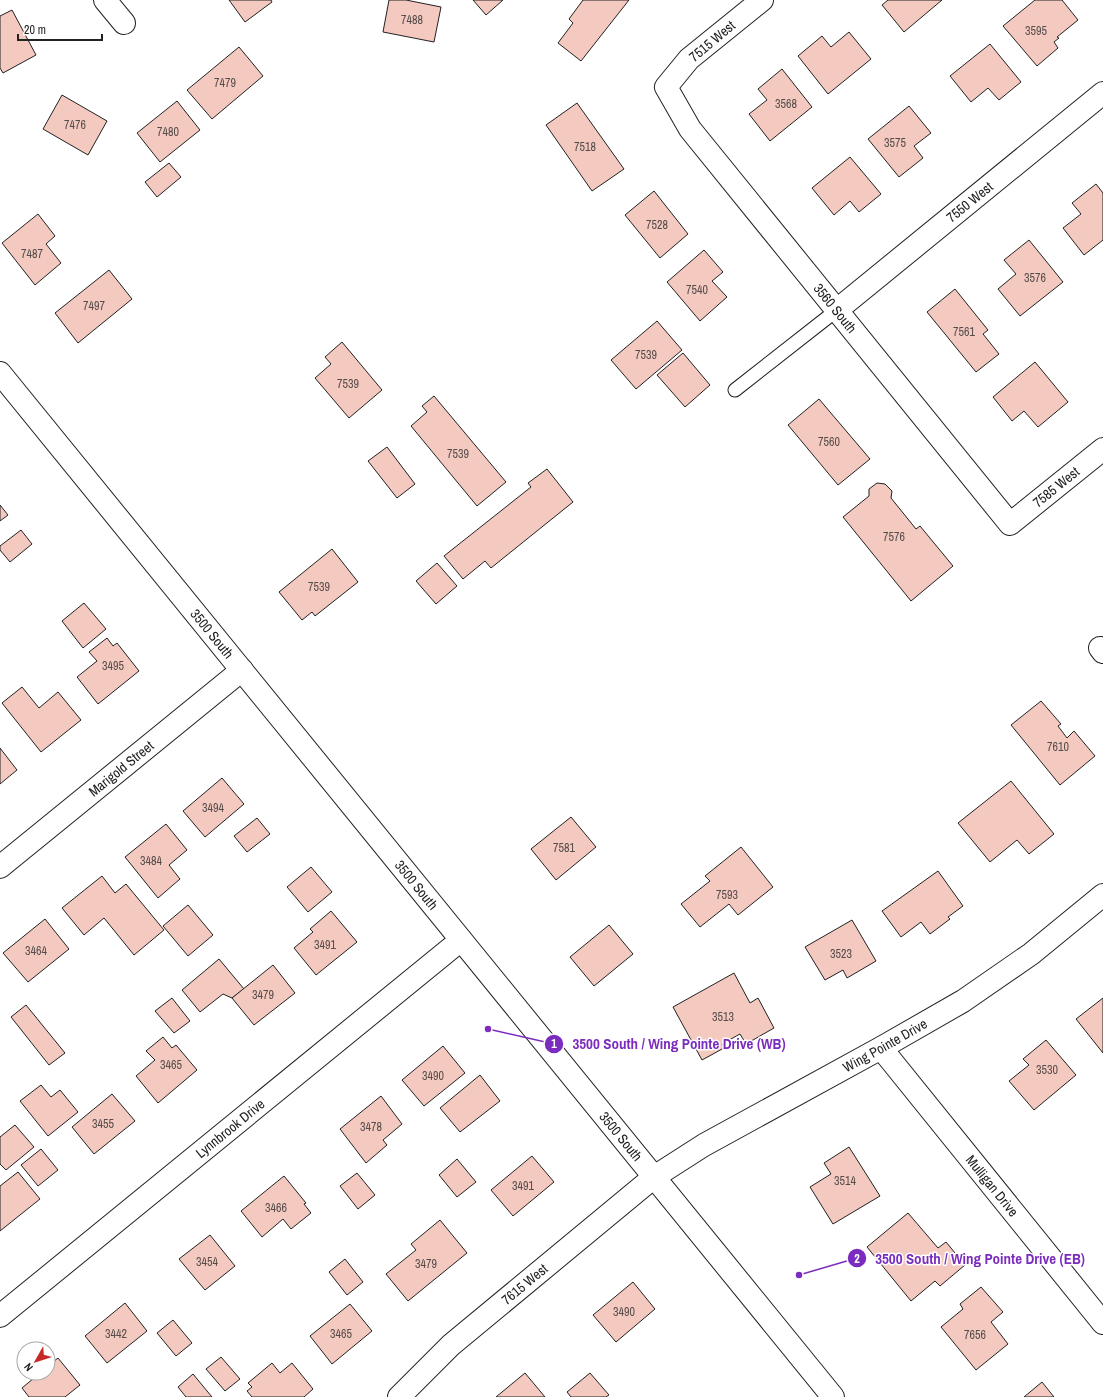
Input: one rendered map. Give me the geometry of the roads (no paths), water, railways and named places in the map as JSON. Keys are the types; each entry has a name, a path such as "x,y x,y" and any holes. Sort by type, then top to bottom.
{"street":[{"path":"105,0 124,23"},
{"name":"7515 West","path":"666,87 689,59 762,0"},
{"name":"3560 South","path":"666,87 690,129 1010,524"},
{"name":"7550 West","path":"837,310 1103,93"},
{"name":"3500 South","path":"2,379 242,670 833,1397"},
{"name":"7585 West","path":"1010,524 1103,449"},
{"name":"Marigold Street","path":"0,867 242,670"},
{"name":"Wing Pointe Drive","path":"654,1177 704,1146 963,1001 1031,954 1103,895"},
{"name":"Lynnbrook Drive","path":"0,1316 461,940"},
{"name":"Mulligan Drive","path":"881,1048 1103,1323"},
{"name":"7615 West","path":"400,1397 451,1345 654,1177"}],"lane":[{"path":"735,390 837,310"}],"place":[{"name":"3500 South / Wing Pointe Drive (WB)","path":"488,1029"},
{"name":"3500 South / Wing Pointe Drive (EB)","path":"799,1275"}]}
